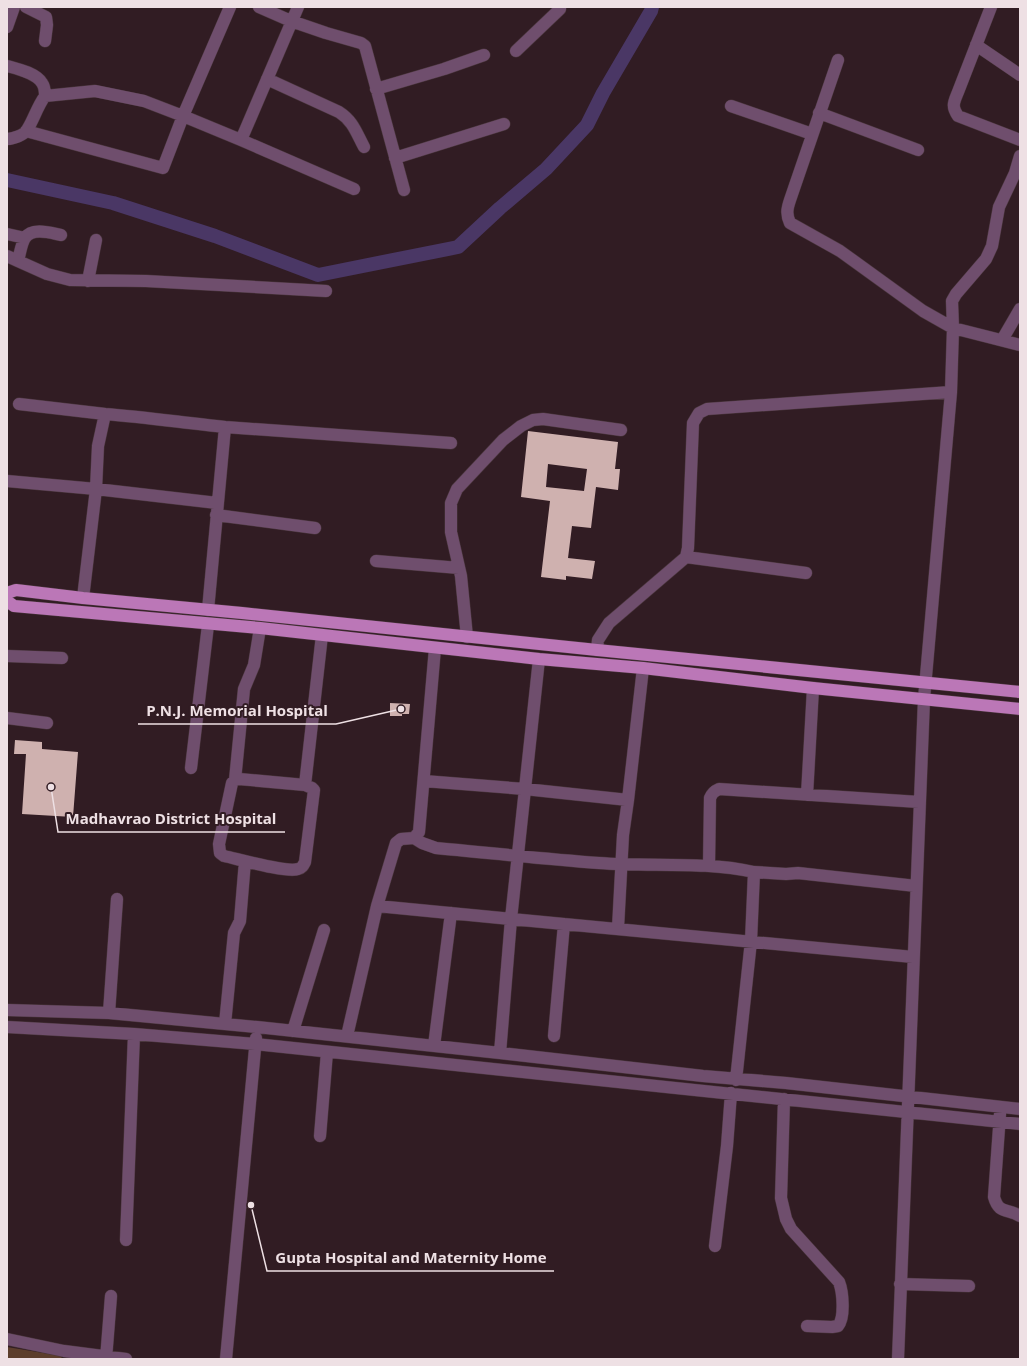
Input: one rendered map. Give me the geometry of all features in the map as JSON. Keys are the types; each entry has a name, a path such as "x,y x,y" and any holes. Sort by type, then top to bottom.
{"main road":[{"path":"7,593 16,590 1020,692"},
{"path":"7,601 14,606 260,628 435,648 643,668 813,688 1020,709"},
{"path":"512,641 512,655"}],"street":[{"path":"7,27 14,7"},
{"path":"26,7 46,17 47,24 45,42"},
{"path":"26,131 163,168 183,116 230,7"},
{"path":"259,7 291,21 361,43 365,46 404,190"},
{"path":"241,140 298,7"},
{"path":"516,51 560,10 560,7"},
{"path":"991,7 953,105 954,110 958,116 1020,140"},
{"path":"976,45 1020,75"},
{"path":"376,89 444,69 484,55"},
{"path":"838,60 787,210 787,216 790,223 840,250 923,311 953,328 1020,345"},
{"path":"7,66 25,71 39,79 44,85 45,96 39,104 26,131 11,139 7,139"},
{"path":"266,79 339,112 353,125 364,147"},
{"path":"45,96 95,91 144,101 241,140 354,189"},
{"path":"731,106 812,134"},
{"path":"819,113 918,150"},
{"path":"395,158 504,124"},
{"path":"898,1359 907,1096 924,699 951,392 953,328 952,301 956,294 986,259 992,246 999,207 1015,173 1020,156"},
{"path":"61,235 38,232 33,233 25,238 13,258 53,276 88,281 146,281 326,291"},
{"path":"7,234 25,238"},
{"path":"88,281 96,240"},
{"path":"1002,340 1020,309"},
{"path":"597,650 598,640 608,623 686,558 688,548 693,423 698,413 707,409 951,392"},
{"path":"19,404 141,417 187,424 451,443"},
{"path":"83,598 96,489 98,446 105,414"},
{"path":"467,637 459,568 451,532 450,504 457,489 503,440 521,426 533,420 543,419 621,430"},
{"path":"208,610 225,427"},
{"path":"7,481 96,489 217,509 315,528"},
{"path":"686,558 806,573"},
{"path":"376,561 459,568"},
{"path":"191,768 208,624"},
{"path":"235,780 239,779 306,786 312,788 314,793 303,866 296,870 283,869 224,856 220,853 219,849 232,783 235,780 244,689 254,665 260,628"},
{"path":"306,786 322,635"},
{"path":"414,838 419,832 435,648"},
{"path":"7,656 62,658"},
{"path":"500,1053 511,918 540,658"},
{"path":"618,928 623,835 643,668"},
{"path":"806,795 813,688"},
{"path":"7,718 46,723"},
{"path":"424,781 525,789 628,800"},
{"path":"709,866 710,798 716,790 919,802"},
{"path":"347,1036 377,906 396,843 401,839 414,838 422,843 436,848 518,856 622,864 709,866 754,872 786,874 798,873 916,886"},
{"path":"225,1024 234,933 240,921 245,861"},
{"path":"736,1080 751,941 754,872"},
{"path":"109,1013 117,899"},
{"path":"377,906 913,957"},
{"path":"434,1046 451,913"},
{"path":"554,1036 564,924"},
{"path":"293,1031 324,930"},
{"path":"7,1010 109,1013 257,1027 736,1080 786,1083 1020,1109"},
{"path":"7,1027 134,1034 255,1044 1020,1124"},
{"path":"226,1359 257,1027"},
{"path":"126,1240 134,1034"},
{"path":"320,1136 327,1052"},
{"path":"715,1246 727,1146 731,1093"},
{"path":"784,1099 781,1198 786,1219 791,1229 839,1282 841,1291 842,1319 838,1326 832,1328 807,1326"},
{"path":"1000,1107 994,1197 996,1204 1001,1209 1020,1216"},
{"path":"900,1284 969,1286"},
{"path":"106,1358 111,1296"},
{"path":"7,1339 64,1351 106,1358 126,1359"}],"shaded area":[{"path":"7,1347 62,1356 61,1359 7,1359"}],"building":[{"path":"528,431 618,442 615,469 620,469 618,490 596,487 591,528 572,526 568,558 595,561 592,579 566,576 566,580 541,577 550,501 521,497","holes":["548,464 587,469 584,491 546,487"]},
{"path":"390,703 410,704 409,714 402,714 402,716 390,716"},
{"path":"15,740 42,742 42,749 78,752 73,817 22,814 26,754 14,754"}],"waterway":[{"path":"7,180 113,203 215,236 318,275 458,247 500,208 546,169 587,125 603,93 652,7"}],"place":[{"name":"P.N.J. Memorial Hospital","path":"401,709"},
{"name":"Madhavrao District Hospital","path":"51,787"},
{"name":"Gupta Hospital and Maternity Home","path":"251,1205"}]}
